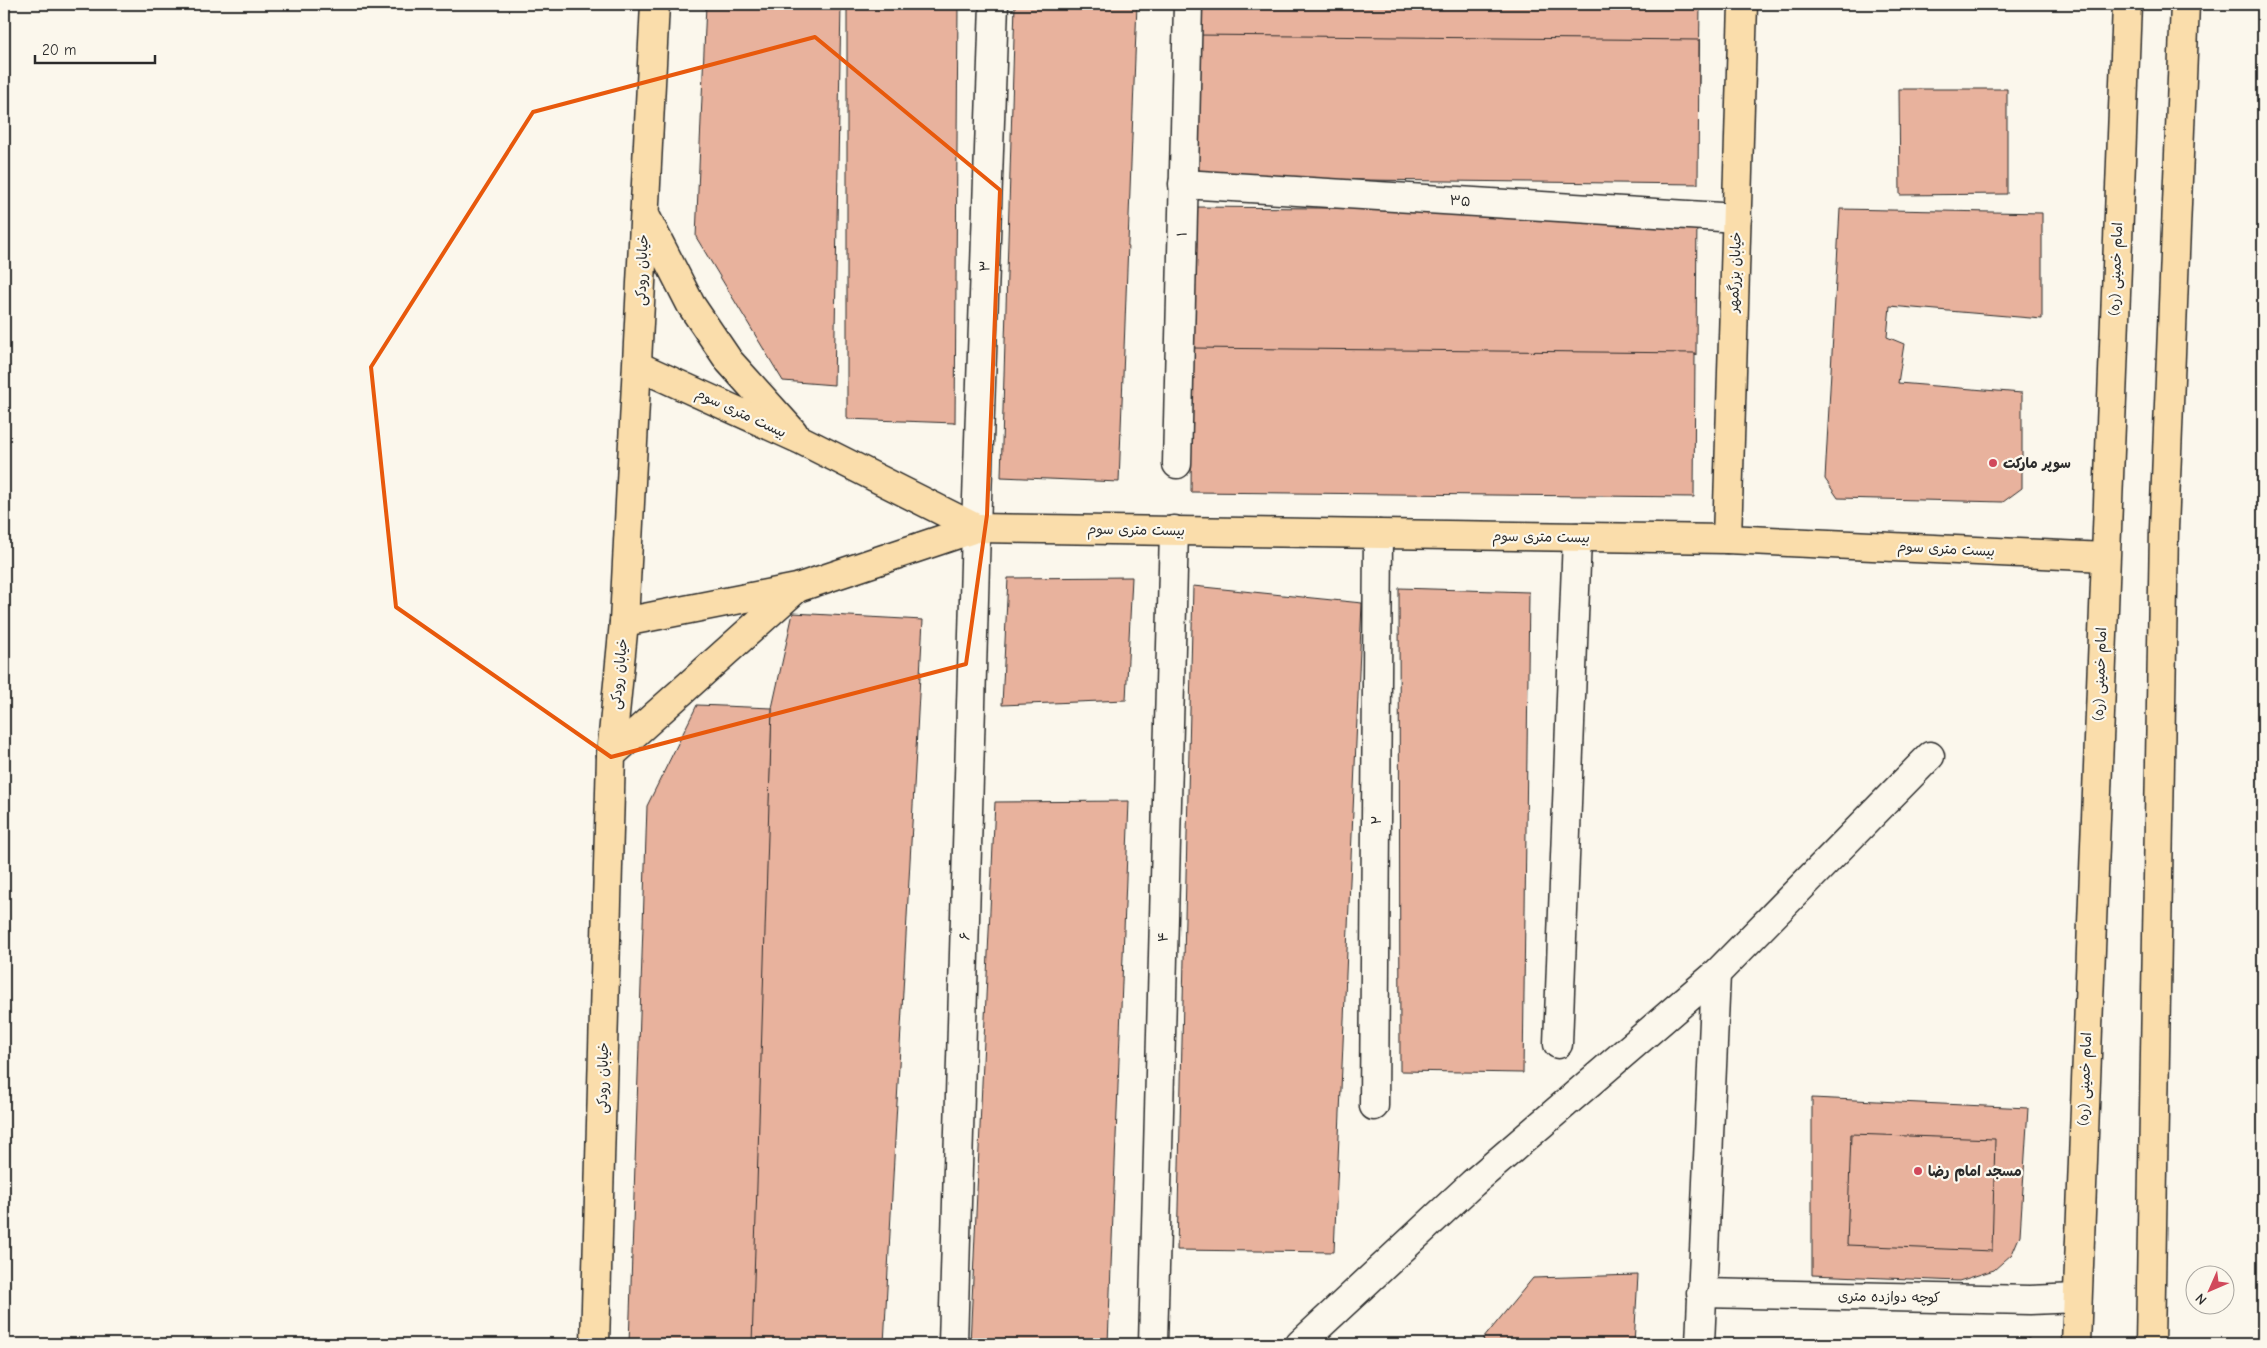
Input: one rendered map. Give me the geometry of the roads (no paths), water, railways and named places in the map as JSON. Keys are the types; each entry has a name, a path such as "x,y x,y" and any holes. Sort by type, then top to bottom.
{"main road":[{"name":"خیابان رودکی","path":"595,1344 611,755 624,622 655,4"},
{"name":"خیابان بزرگمهر","path":"1727,540 1743,4"},
{"name":"امام خمینی (ره)","path":"2076,1344 2127,4"},
{"path":"2150,1344 2164,529 2185,4"},
{"path":"644,212 691,305 729,361 801,440"},
{"name":"بیست متری سوم","path":"638,366 801,440 976,528"},
{"name":"بیست متری سوم","path":"624,622 796,588 976,528 1727,540 2105,556"},
{"path":"611,755 796,588"}],"street":[{"name":"۳","path":"976,528 994,4"},
{"name":"۱","path":"1177,464 1188,4"},
{"name":"۳۵","path":"1183,184 1736,218"},
{"name":"۶","path":"953,1344 976,528"},
{"name":"۴","path":"1153,1344 1174,530"},
{"name":"۲","path":"1374,1106 1378,534"},
{"path":"1558,1044 1577,537"},
{"path":"1300,1344 1473,1183 1716,974 1930,756"},
{"path":"1700,1344 1716,974"},
{"name":"کوچه دوازده متری","path":"1701,1293 2030,1300 2077,1298"}],"place":[{"name":"سوپر مارکت","path":"1993,463"},
{"name":"مسجد امام رضا","path":"1918,1171"}]}
